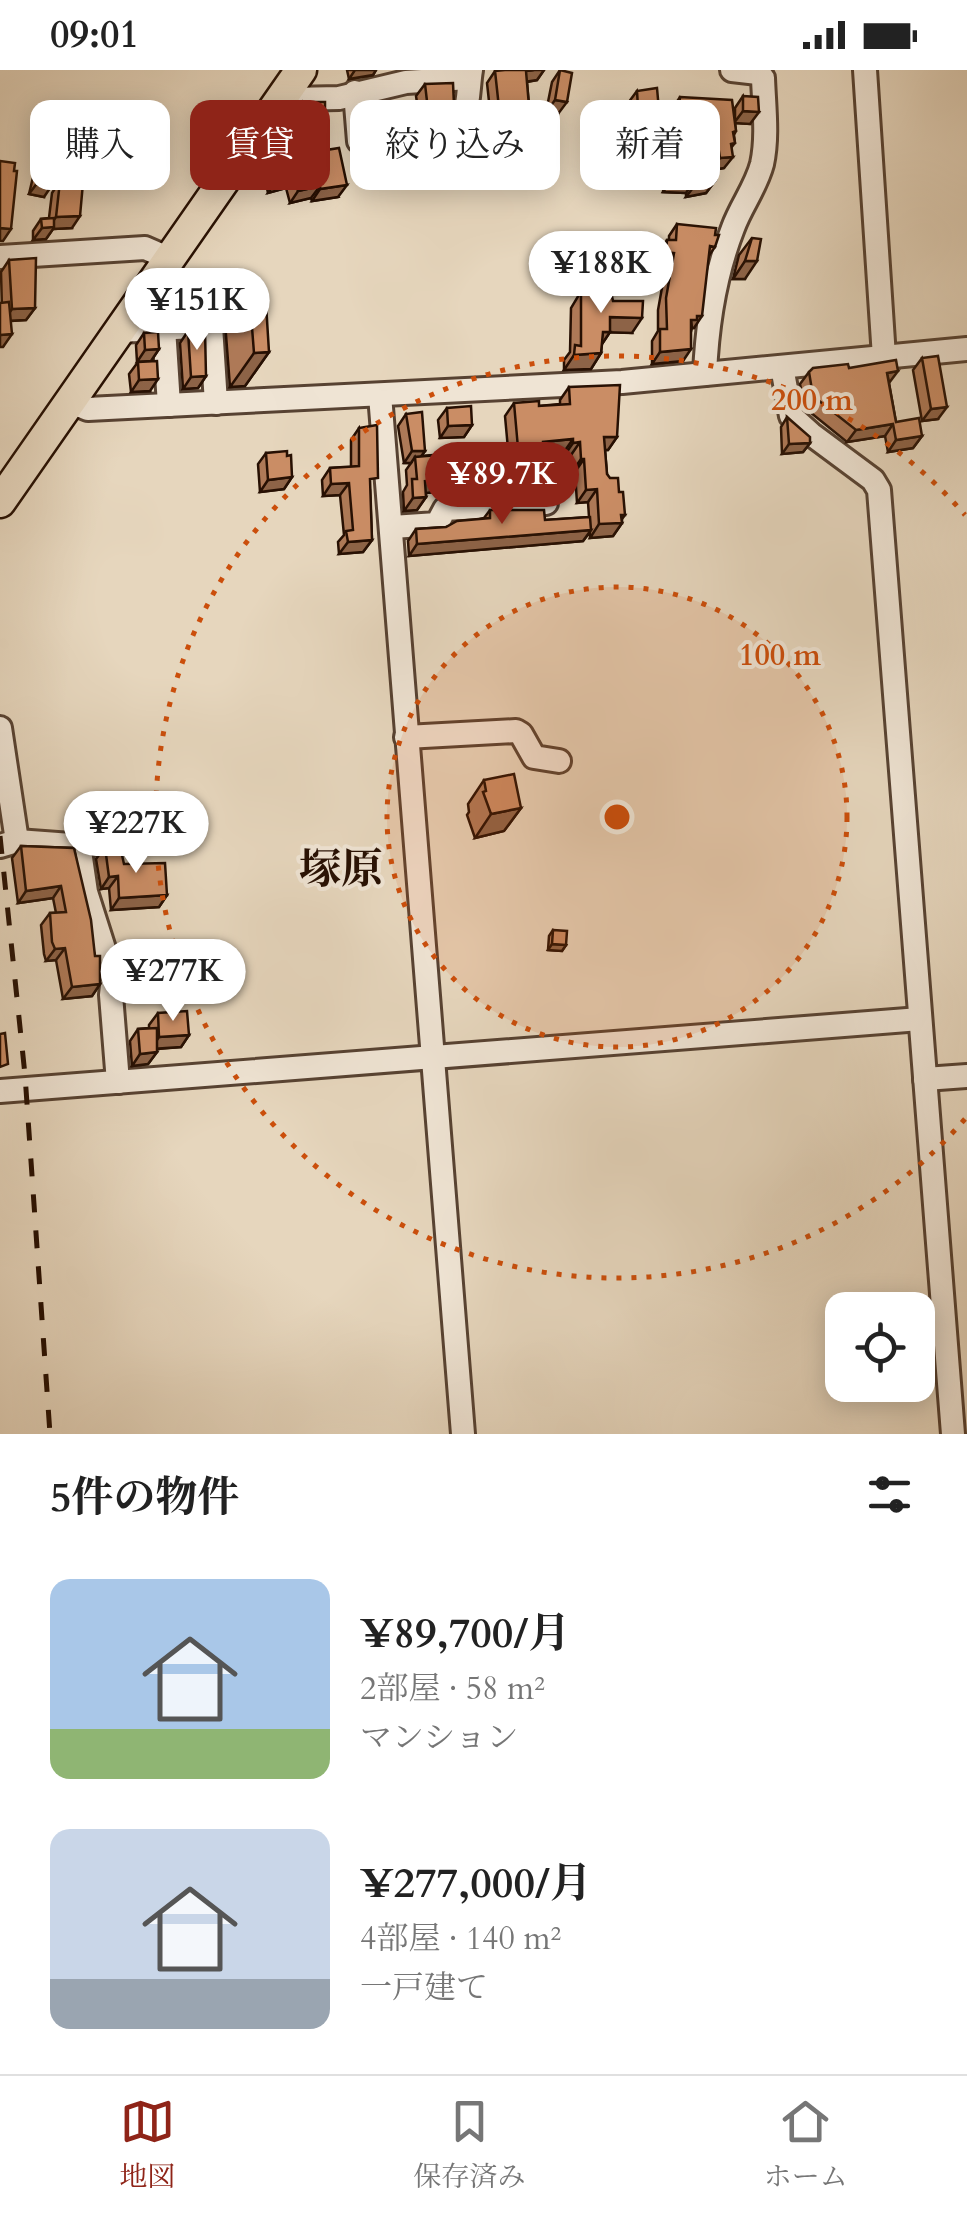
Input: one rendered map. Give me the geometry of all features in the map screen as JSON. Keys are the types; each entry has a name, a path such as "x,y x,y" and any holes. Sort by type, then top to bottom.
{"main road":[{"path":"0,502 293,82"}],"street":[{"path":"706,374 707,336 726,247 764,156 763,78 758,72 732,70"},
{"path":"866,70 884,357"},
{"path":"293,82 292,99 309,100 339,98 355,92 406,82 470,74 462,124 445,135 359,141 355,92"},
{"path":"0,257 145,248 168,258"},
{"path":"120,331 212,326 216,403"},
{"path":"164,328 169,405"},
{"path":"72,402 88,409 380,395 706,374 967,349"},
{"path":"782,367 791,416 873,480 879,490 953,1434"},
{"path":"380,395 462,1434"},
{"path":"392,527 437,524 445,509 546,504"},
{"path":"0,728 8,844 168,838"},
{"path":"406,737 516,731 522,734 534,757 559,762"},
{"path":"79,844 86,892 113,978 118,1082"},
{"path":"0,1092 920,1019"},
{"path":"925,1079 967,1076"}],"building":[{"path":"534,70 526,71 528,100 498,100 495,71"},
{"path":"560,70 572,73 567,102 555,100"},
{"path":"453,83 454,100 427,100 425,84"},
{"path":"657,88 658,100 638,100 637,91"},
{"path":"743,96 758,97 759,112 743,111"},
{"path":"680,97 732,100 736,131 735,143 731,144 733,157 720,158 720,100 680,100"},
{"path":"339,148 347,185 330,188 330,149"},
{"path":"0,161 15,163 17,171 11,229 0,228"},
{"path":"59,190 82,190 80,216 56,217"},
{"path":"54,218 54,227 42,228 41,219"},
{"path":"677,224 716,228 715,235 719,235 715,247 710,246 702,316 691,320 691,349 660,352 660,329 667,329 666,298 674,253 666,252 667,240 676,240"},
{"path":"752,238 761,239 757,261 745,261"},
{"path":"36,258 35,308 12,309 9,260"},
{"path":"586,283 609,283 613,301 643,301 642,318 610,317 610,332 603,332 601,353 574,355 575,345 581,346 581,293 586,293"},
{"path":"265,288 269,352 254,353 249,289"},
{"path":"9,302 12,334 0,335 0,303"},
{"path":"205,330 206,376 191,377 188,331"},
{"path":"158,332 159,349 145,350 144,333"},
{"path":"938,356 947,407 931,409 922,358"},
{"path":"896,360 898,371 887,373 896,422 919,418 922,436 896,440 893,424 856,430 813,396 809,372 813,368 848,364 849,368"},
{"path":"157,361 158,379 139,380 138,362"},
{"path":"620,385 617,437 604,437 607,474 618,478 619,492 623,492 622,523 599,524 597,489 586,490 580,442 573,443 573,439 543,442 543,469 425,481 426,497 413,498 412,479 417,479 415,457 518,448 514,403 570,404 569,387"},
{"path":"471,406 472,425 448,426 447,408"},
{"path":"422,412 425,451 412,451 406,414"},
{"path":"787,417 810,437 810,443 789,444"},
{"path":"377,425 378,478 370,479 372,540 348,542 346,531 353,530 349,483 331,484 330,468 359,466 359,428"},
{"path":"287,451 287,456 291,455 292,477 268,480 266,453"},
{"path":"490,510 544,510 545,520 590,517 591,530 417,544 416,529 490,518"},
{"path":"514,774 521,808 491,814 483,792 484,780"},
{"path":"21,846 74,848 95,956 100,956 100,984 72,987 65,948 55,949 52,942 50,913 66,912 61,886 26,891"},
{"path":"120,846 124,864 165,863 167,895 119,898 118,876 109,877 105,847"},
{"path":"553,930 567,931 566,945 552,944"},
{"path":"187,1011 189,1035 159,1037 158,1013"},
{"path":"157,1028 157,1052 140,1054 138,1029"},
{"path":"5,1033 8,1064 0,1067 0,1034"}],"railway":[{"path":"0,836 25,1075 50,1434"}],"district":[{"name":"塚原","path":"341,869"}]}
